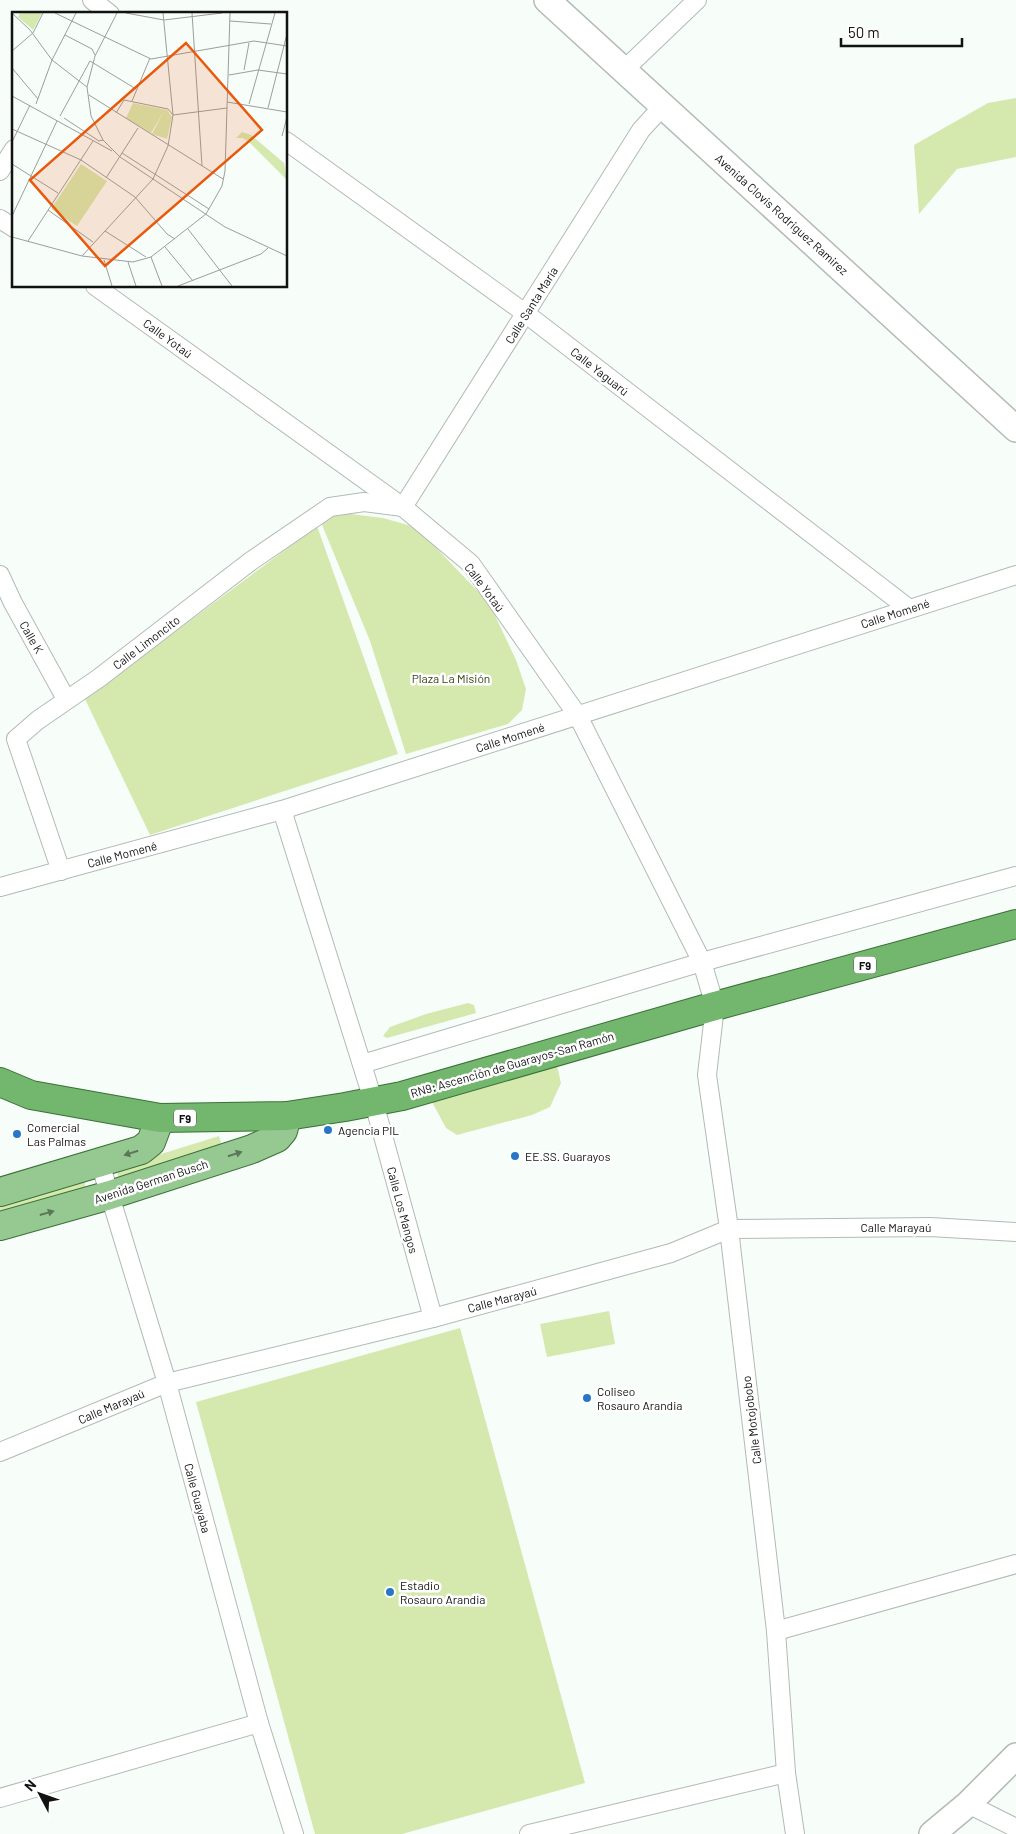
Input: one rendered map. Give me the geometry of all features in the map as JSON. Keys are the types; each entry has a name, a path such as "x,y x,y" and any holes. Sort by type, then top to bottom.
{"highway":[{"name":"RN9: Ascención de Guarayos-San Ramón","path":"0,1082 31,1094 160,1118 287,1116 374,1103 715,1006 1016,924"}],"main road":[{"name":"Avenida Clovis Rodriguez Ramirez","path":"547,0 625,69 1016,429"},
{"name":"Avenida German Busch","path":"0,1226 110,1195 277,1138 283,1131 287,1116"},
{"path":"0,1192 141,1150 151,1142 160,1118"},
{"path":"932,1834 968,1804 1016,1756"}],"street":[{"path":"625,69 698,0"},
{"name":"Calle Santa María","path":"403,508 641,130 664,106"},
{"name":"Calle Yaguarú","path":"288,142 525,313 908,608"},
{"path":"0,171 12,152"},
{"path":"0,219 12,227"},
{"name":"Calle Yotaú","path":"98,288 403,508 471,564 578,716 702,962 715,1006"},
{"name":"Calle Limoncito","path":"61,871 16,739 66,698 99,678 251,561 330,507 364,502 403,508"},
{"name":"Calle K","path":"0,575 6,605 66,698"},
{"name":"Calle Momené","path":"0,887 282,810 908,608 1016,575"},
{"name":"Calle Los Mangos","path":"282,810 374,1103 433,1318"},
{"path":"362,1064 702,962 1016,876"},
{"name":"Calle Motojobobo","path":"715,1006 707,1075 729,1229 776,1631 786,1773 796,1834"},
{"name":"Calle Guayaba","path":"100,1163 167,1383 260,1723 294,1834"},
{"name":"Calle Marayaú","path":"0,1452 167,1383 433,1318 671,1253 729,1229 930,1227 1016,1232"},
{"path":"776,1631 1016,1564"},
{"path":"0,1798 260,1723"},
{"path":"529,1834 786,1773"},
{"path":"968,1804 1016,1828"}],"green space":[{"path":"1016,98 1016,157 957,169 919,214 914,145 988,103"},
{"name":"Plaza La Misión","path":"335,512 383,518 408,525 422,533 489,603 516,660 526,689 522,710 508,724 406,754 370,641 320,520"},
{"path":"317,526 398,754 150,835 85,699"},
{"path":"468,1003 474,1005 476,1013 387,1038 383,1036 390,1027 426,1014"},
{"path":"557,1066 561,1083 550,1107 532,1115 457,1135 446,1128 432,1102"},
{"path":"219,1136 222,1146 120,1182 116,1168"},
{"path":"83,1176 88,1196 0,1218 0,1199"},
{"path":"609,1311 615,1344 547,1357 540,1324"},
{"name":"Estadio Rosauro Arandia","path":"460,1328 585,1783 402,1834 315,1834 196,1402"}],"place":[{"name":"Agencia PIL","path":"328,1130"},
{"name":"Comercial Las Palmas","path":"17,1134"},
{"name":"EE.SS. Guarayos","path":"515,1156"},
{"name":"Coliseo Rosauro Arandia","path":"587,1398"},
{"name":"Estadio Rosauro Arandia","path":"390,1592"}]}
